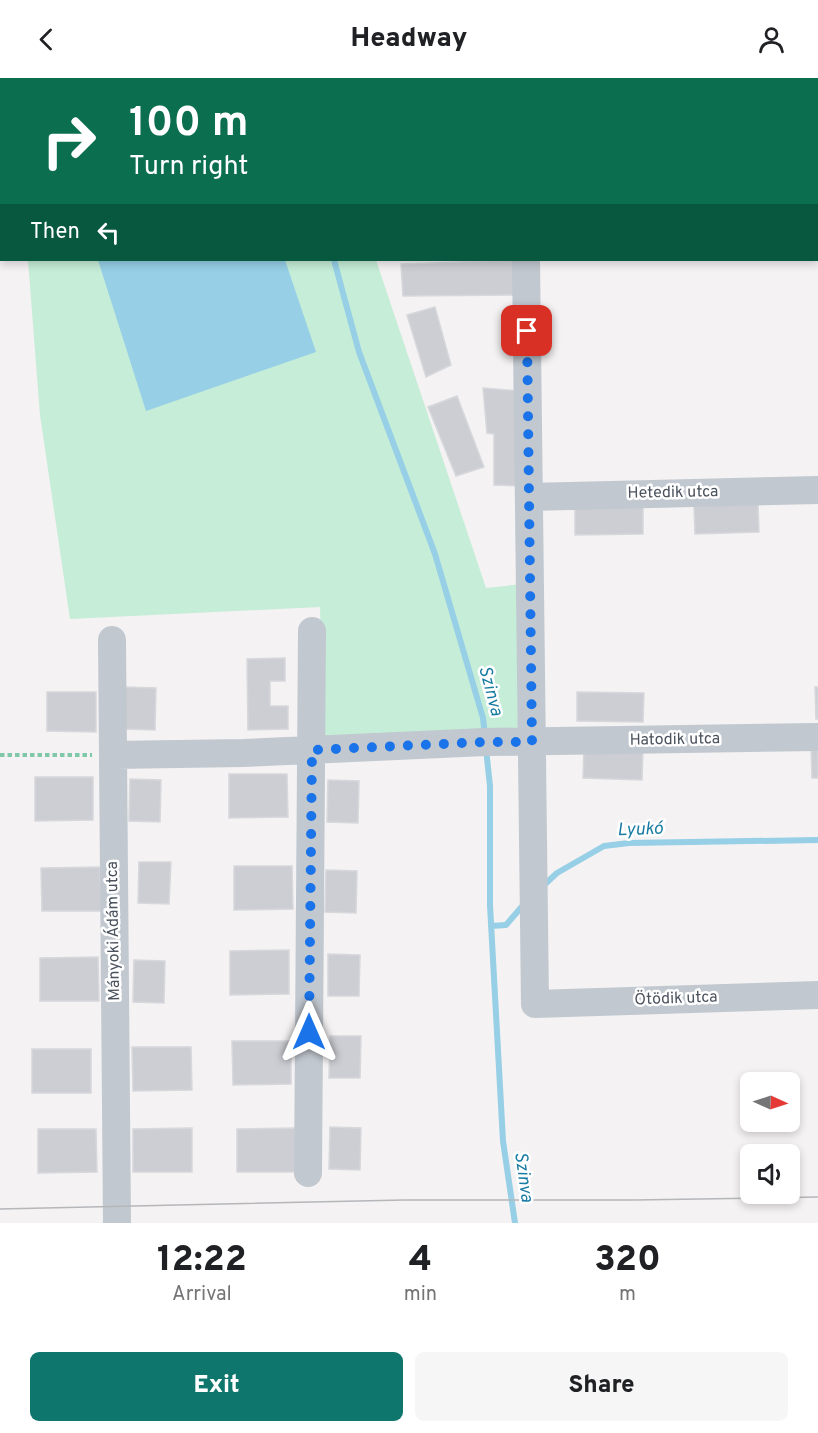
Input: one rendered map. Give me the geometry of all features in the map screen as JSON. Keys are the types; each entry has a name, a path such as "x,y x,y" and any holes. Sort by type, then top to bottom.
{"street":[{"path":"526,261 532,742"},
{"name":"Hetedik utca","path":"529,497 818,490"},
{"path":"308,1173 312,631"},
{"name":"Mányoki Ádám utca","path":"112,640 117,1223"},
{"name":"Hatodik utca","path":"113,754 312,750 485,742 818,737"},
{"name":"Ötödik utca","path":"532,742 535,1004 818,995"}],"path":[{"path":"0,756 113,754"}],"green space":[{"path":"28,261 376,261 486,588 523,584 526,731 324,736 320,607 70,619 40,415"}],"water":[{"path":"98,261 285,261 316,352 146,411"}],"building":[{"path":"515,261 519,295 403,296 401,264"},
{"path":"435,307 451,365 426,377 407,315"},
{"path":"483,388 521,391 522,486 494,485 494,434 487,433"},
{"path":"457,396 484,467 456,476 428,407"},
{"path":"643,502 643,534 575,535 575,503"},
{"path":"758,504 759,532 695,534 694,506"},
{"path":"285,658 285,681 270,681 270,706 288,706 288,729 248,730 247,659"},
{"path":"125,687 156,688 155,730 124,729"},
{"path":"815,687 818,687 818,719 816,719"},
{"path":"47,692 96,692 96,732 47,731"},
{"path":"577,692 644,693 643,722 577,721"},
{"path":"584,746 643,748 642,780 583,778"},
{"path":"811,746 818,746 818,778 812,778"},
{"path":"229,774 287,774 288,817 229,818"},
{"path":"35,777 93,777 93,820 35,821"},
{"path":"130,779 161,780 160,822 129,821"},
{"path":"328,780 359,781 358,823 327,822"},
{"path":"139,862 171,862 169,904 138,903"},
{"path":"234,866 292,866 293,909 234,910"},
{"path":"100,867 101,911 42,911 41,868"},
{"path":"326,870 357,871 356,913 325,912"},
{"path":"289,950 289,994 230,995 230,951"},
{"path":"328,954 360,955 359,996 328,996"},
{"path":"98,957 99,1001 40,1001 40,958"},
{"path":"134,960 165,961 164,1003 133,1002"},
{"path":"330,1036 361,1036 360,1078 329,1078"},
{"path":"232,1041 291,1041 291,1084 233,1085"},
{"path":"132,1047 191,1047 192,1090 133,1091"},
{"path":"32,1049 91,1049 91,1093 32,1093"},
{"path":"330,1127 361,1128 360,1170 329,1169"},
{"path":"192,1128 192,1172 133,1172 133,1129"},
{"path":"295,1128 295,1172 237,1172 237,1129"},
{"path":"38,1129 96,1129 97,1172 38,1173"}],"waterway":[{"name":"Szinva","path":"334,261 359,352 435,554 483,718 485,736"},
{"name":"Szinva","path":"486,749 490,786 490,905 503,1141 515,1223"},
{"name":"Lyukó","path":"543,886 557,873 604,846 629,843 818,840"},
{"name":"Lyukó","path":"491,926 506,925 525,903"}],"tram line":[{"path":"0,1209 404,1200 818,1197"}],"route":[{"path":"309,1032 312,750 532,742 527,331"}]}
